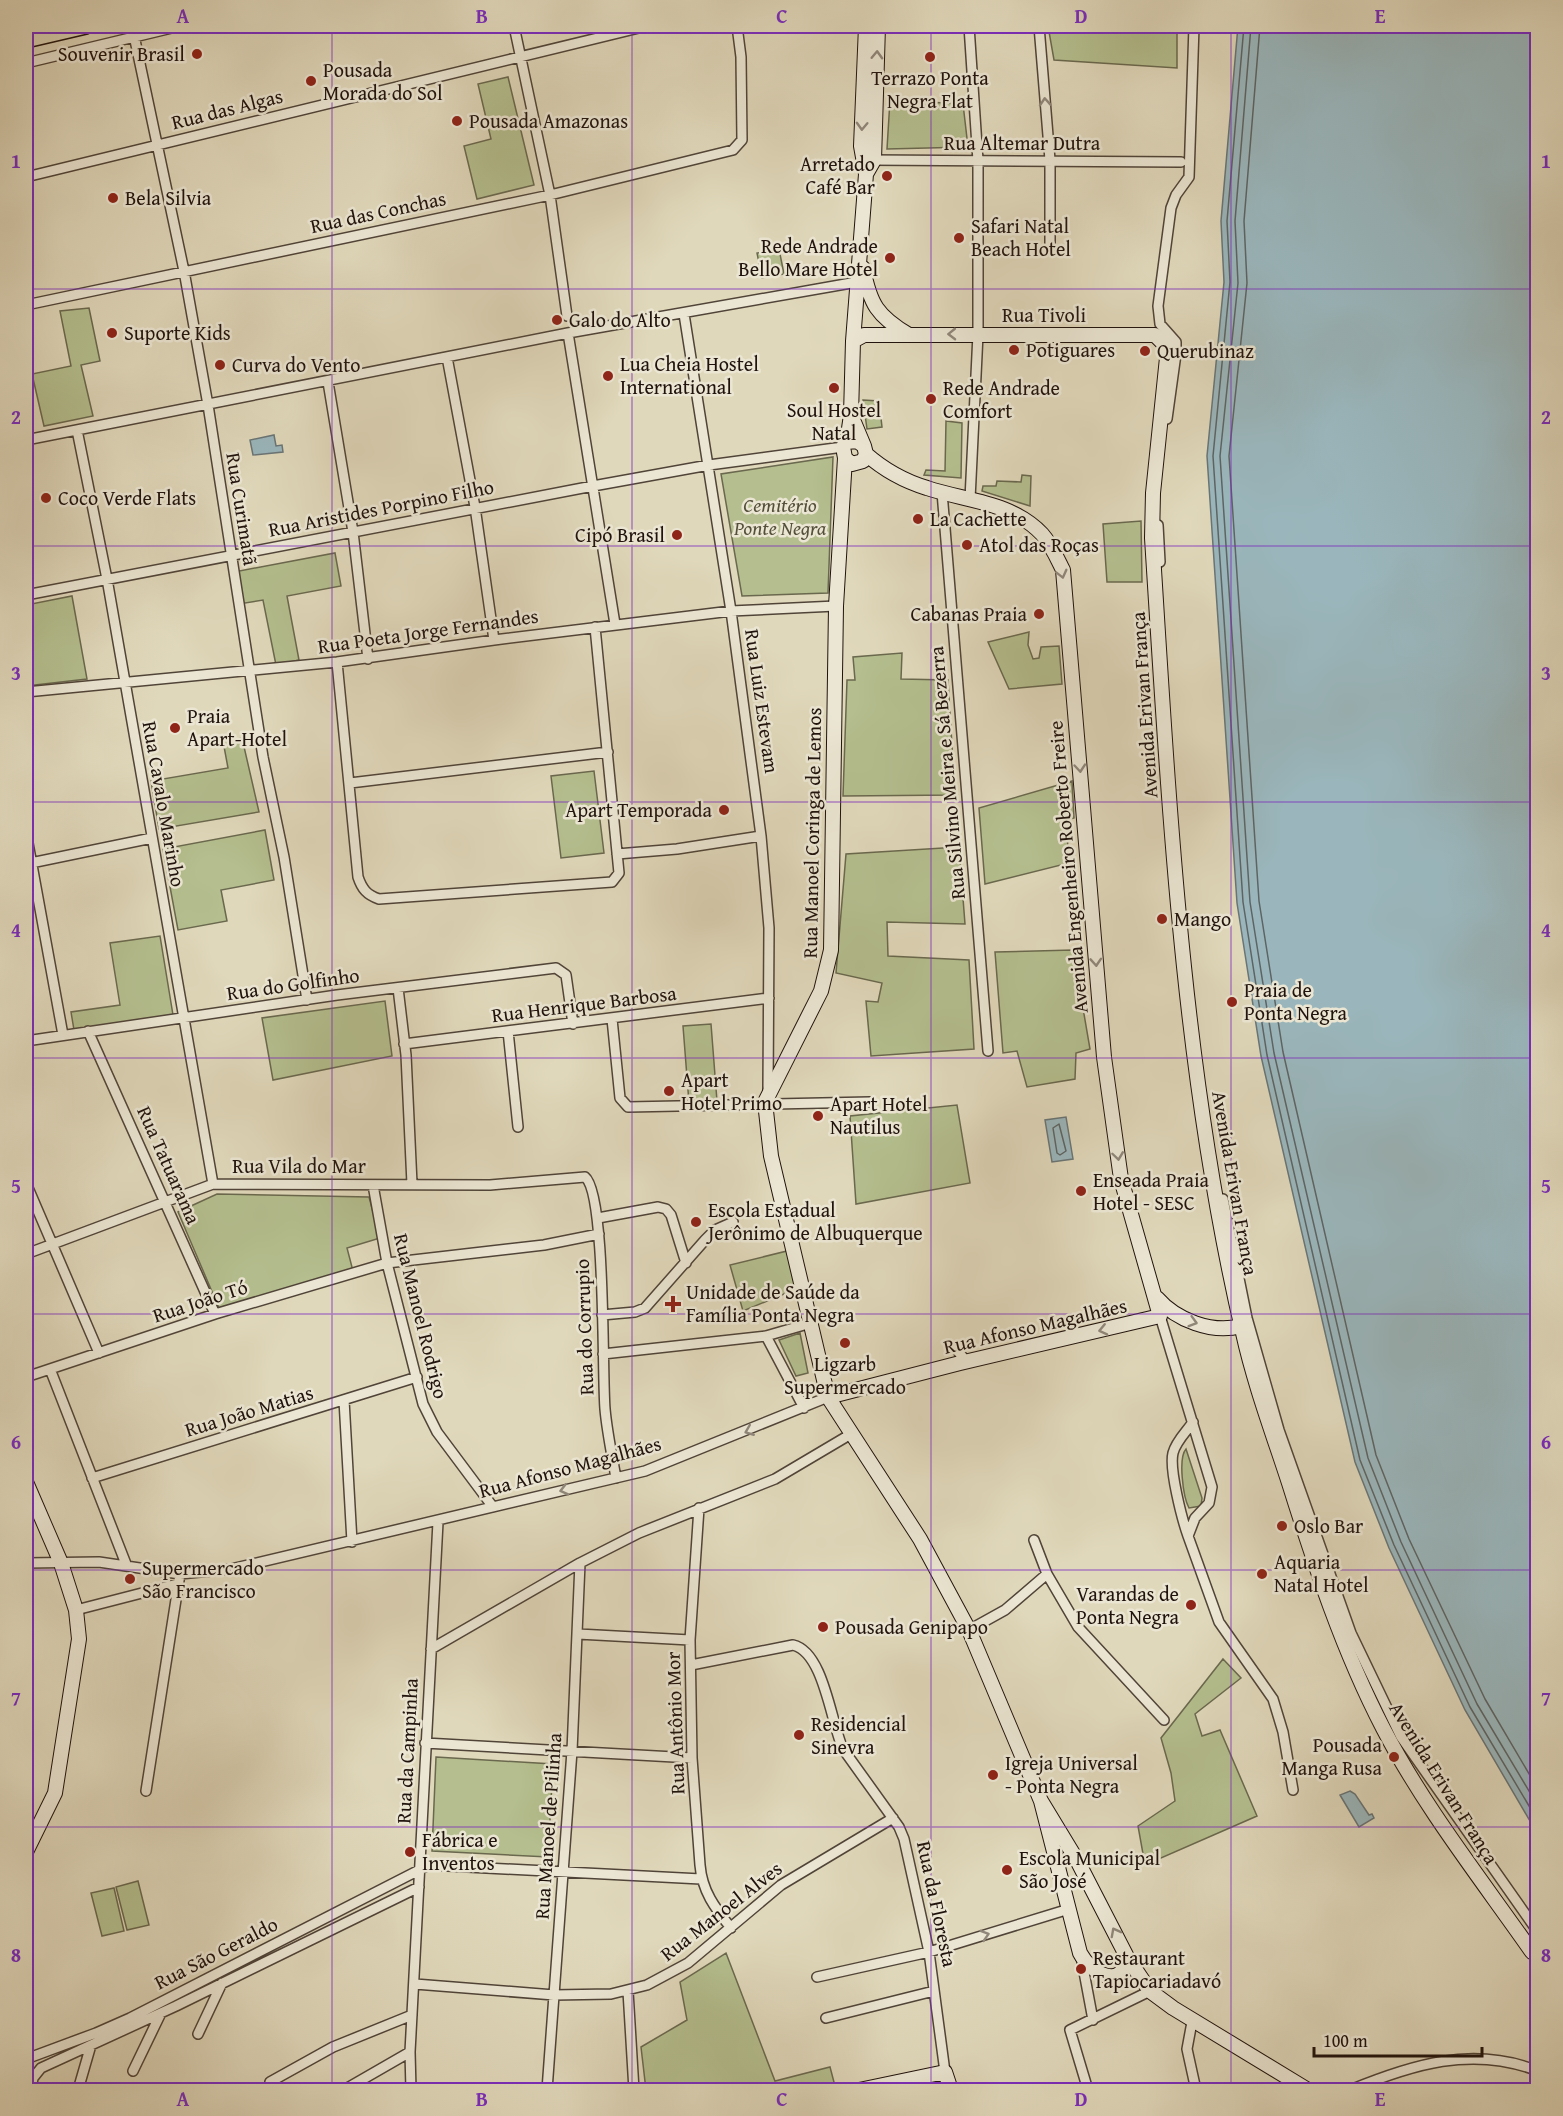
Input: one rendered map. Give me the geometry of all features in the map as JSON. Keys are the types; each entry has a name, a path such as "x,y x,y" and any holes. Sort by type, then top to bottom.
{"main road":[{"path":"26,40 86,26"}],"street":[{"name":"Rua Curimatã","path":"132,26 184,271 208,405 249,671 307,1000"},
{"path":"26,63 180,26"},
{"path":"514,26 550,195 567,316"},
{"name":"Rua das Algas","path":"26,177 647,26"},
{"name":"Rua das Conchas","path":"26,305 550,195 737,148 742,140 742,109 741,57 737,26"},
{"path":"866,26 868,160"},
{"path":"865,450 856,441 847,453 862,461 865,450 851,415 853,340 878,26"},
{"path":"969,26 978,161 978,334 970,499"},
{"path":"1039,26 1050,160 1050,249"},
{"path":"1194,26 1189,177 1176,195 1171,208 1158,306 1160,324 1176,342 1160,481 1158,522 1179,872 1201,1065 1218,1177 1247,1318 1276,1419 1351,1633 1401,1737 1538,1932"},
{"name":"Rua Altemar Dutra","path":"868,160 1181,162"},
{"path":"860,254 872,302 888,322 909,335"},
{"path":"26,440 568,333 857,282"},
{"name":"Rua Luiz Estevam","path":"684,314 731,611 761,836 769,928 767,1099"},
{"path":"568,333 615,624"},
{"name":"Rua Tivoli","path":"853,340 864,335 1155,335 1165,343 1168,353"},
{"name":"Avenida Erivan França","path":"1168,353 1152,493 1152,537 1176,898 1192,1051 1211,1168 1241,1326 1304,1530 1354,1665 1383,1728 1425,1797 1535,1950"},
{"path":"447,357 474,507 494,639"},
{"path":"327,382 353,532 368,658"},
{"name":"Rua Manoel Coringa de Lemos","path":"767,1099 821,991 829,963 836,606 851,415"},
{"name":"Rua Cavalo Marinho","path":"76,430 107,579 213,1184"},
{"name":"Avenida Engenheiro Roberto Freire","path":"865,450 877,464 910,482 1002,508 1033,525 1048,543 1063,570 1104,1057 1121,1179 1154,1294"},
{"name":"Rua Aristides Porpino Filho","path":"26,595 474,507 709,465 847,453"},
{"name":"Rua Silvino Meira e Sá Bezerra","path":"942,492 988,1051"},
{"name":"Rua Poeta Jorge Fernandes","path":"26,692 337,662 494,639 731,611 836,606"},
{"path":"337,662 358,877 360,885 370,896 379,899 612,882 619,877 595,627"},
{"path":"350,783 608,752"},
{"path":"26,832 28,863 63,1035"},
{"path":"617,854 677,849 761,836"},
{"path":"28,863 152,838"},
{"name":"Rua do Golfinho","path":"26,1041 182,1017 555,968 564,973 573,1023"},
{"path":"398,988 404,1044 412,1184"},
{"name":"Rua Henrique Barbosa","path":"404,1044 769,998"},
{"path":"612,1019 620,1098 627,1107 767,1099 870,1102"},
{"name":"Rua Tatuarama","path":"88,1031 215,1314"},
{"path":"508,1032 518,1127"},
{"path":"767,1099 771,1156 828,1397 920,1539 969,1630 1041,1801 1080,1953 1093,2020"},
{"name":"Rua Vila do Mar","path":"26,1254 213,1184 490,1185 585,1177"},
{"name":"Rua do Corrupio","path":"585,1177 591,1183 598,1218 606,1412 616,1478"},
{"path":"26,1183 99,1353"},
{"name":"Rua Manoel Rodrigo","path":"372,1185 387,1263 423,1404 437,1432 493,1507"},
{"path":"598,1218 658,1208 666,1209 671,1215 686,1263"},
{"path":"602,1315 642,1310 715,1230 733,1222"},
{"name":"Rua João Tó","path":"26,1377 215,1314 387,1263 544,1245 599,1234"},
{"path":"1154,1294 1165,1308 1181,1318 1228,1329 1241,1326"},
{"name":"Rua Afonso Magalhães","path":"26,1563 99,1562 126,1564 180,1574 231,1569 438,1522 658,1467 828,1397 966,1361 1160,1316 1154,1294"},
{"path":"1160,1316 1194,1422 1213,1492 1209,1503 1196,1518 1188,1536"},
{"path":"603,1354 766,1336 811,1323"},
{"path":"766,1336 804,1408"},
{"path":"956,1349 966,1361"},
{"path":"50,1369 126,1564"},
{"name":"Rua João Matias","path":"92,1478 417,1377"},
{"path":"344,1400 352,1542"},
{"path":"1194,1422 1176,1446 1172,1457 1181,1517 1219,1622 1273,1699 1283,1732 1293,1790"},
{"path":"431,1649 580,1563 639,1533 775,1479 851,1434"},
{"path":"26,1482 61,1563 76,1610 78,1647 58,1781 51,1806 26,1852"},
{"name":"Rua Antônio Mor","path":"699,1509 690,1640 692,1758 701,1879 709,1899 730,1928"},
{"name":"Rua da Campinha","path":"411,2091 410,2052 438,1522"},
{"path":"1034,1540 1047,1574 1063,1604 1088,1640 1164,1720"},
{"name":"Rua Manoel de Pilinha","path":"547,2091 572,1751 580,1563"},
{"path":"146,1791 180,1574"},
{"path":"969,1630 1005,1610 1047,1574"},
{"path":"76,1610 177,1584"},
{"path":"578,1634 690,1640"},
{"name":"Rua da Floresta","path":"691,1665 793,1645 804,1650 825,1689 837,1736 843,1749 893,1818 904,1839 929,1952 945,2072 951,2091"},
{"path":"425,1743 692,1758"},
{"path":"1041,1801 1078,1862 1127,1957 1150,1991 1192,2022 1308,2091"},
{"name":"Rua Manoel Alves","path":"415,1983 554,1995 628,1991 675,1971 781,1885 893,1818"},
{"path":"419,1868 438,1864 701,1879"},
{"name":"Rua São Geraldo","path":"26,2059 130,2018 419,1868"},
{"name":"Rua São Geraldo","path":"31,2091 36,2073 41,2068 161,2013 418,1887"},
{"path":"817,1977 929,1952 1069,1909"},
{"path":"1080,1953 1096,1973 1108,1977 1122,1970 1127,1957"},
{"path":"198,2034 222,1983"},
{"path":"628,1991 634,2091"},
{"path":"826,2018 934,1991"},
{"path":"1088,2091 1070,2030 1150,1991"},
{"path":"133,2071 161,2013"},
{"path":"270,2082 333,2047 412,2015"},
{"path":"1192,2022 1187,2049 1196,2091"},
{"path":"78,2091 91,2045"},
{"path":"344,2091 410,2052"},
{"path":"1350,2091 1387,2075 1437,2060 1463,2057 1496,2059 1538,2071"},
{"path":"859,2091 926,2084 945,2072"}],"green space":[{"path":"1048,26 1177,32 1177,68 1054,60"},
{"path":"508,77 534,185 477,199 464,146 491,139 478,84"},
{"path":"890,100 963,104 968,147 887,149"},
{"path":"779,249 784,274 762,278 757,253"},
{"path":"89,308 100,361 81,365 93,416 44,426 32,374 71,366 60,311"},
{"path":"863,400 879,401 882,427 867,429"},
{"path":"946,421 962,423 961,478 924,475 926,470 945,471"},
{"name":"Cemitério Ponte Negra","path":"833,457 828,593 742,596 721,474"},
{"path":"1022,475 1031,476 1030,506 982,491 983,486 996,486 997,481 1021,482"},
{"path":"1141,521 1142,582 1107,582 1103,524"},
{"path":"335,553 341,586 287,596 299,660 276,665 263,600 239,604 234,572"},
{"path":"72,596 87,679 26,686 26,605"},
{"path":"1029,632 1028,645 1033,659 1039,658 1041,647 1059,646 1062,684 1009,689 988,642"},
{"path":"902,653 901,679 948,680 955,795 843,796 847,680 855,680 853,657"},
{"path":"242,738 259,812 159,829 151,781 228,768 223,741"},
{"path":"594,771 604,853 561,858 551,776"},
{"path":"1072,781 1074,818 1066,820 1069,863 985,884 979,808"},
{"path":"265,830 274,880 221,890 227,921 178,930 163,849"},
{"path":"959,847 965,924 887,922 888,956 969,960 974,1049 871,1056 866,1001 878,1002 882,983 836,973 846,854"},
{"path":"160,936 173,1015 74,1030 71,1012 120,1005 110,943"},
{"path":"1073,950 1090,1049 1076,1053 1075,1079 1027,1087 1017,1051 1003,1053 995,952"},
{"path":"385,1001 392,1056 273,1080 262,1018"},
{"path":"711,1024 717,1101 689,1103 683,1026"},
{"path":"957,1105 970,1183 856,1204 850,1116"},
{"path":"217,1194 369,1197 380,1238 347,1248 353,1271 219,1308 178,1212"},
{"path":"787,1251 796,1289 743,1311 730,1265"},
{"path":"800,1333 808,1373 796,1376 779,1340"},
{"path":"1186,1449 1202,1498 1201,1506 1189,1508 1182,1478 1182,1460"},
{"path":"1223,1659 1241,1678 1195,1714 1202,1736 1220,1730 1257,1816 1145,1865 1138,1826 1175,1801 1171,1773 1161,1738"},
{"path":"436,1757 553,1764 548,1857 432,1851"},
{"path":"138,1881 149,1925 127,1930 116,1887"},
{"path":"114,1888 124,1931 102,1936 91,1893"},
{"path":"726,1953 775,2081 830,2067 835,2086 824,2090 646,2090 641,2047 687,2020 680,1982"}],"water":[{"path":"1238,26 1537,26 1537,1833 1465,1710 1389,1548 1355,1462 1261,1056 1237,903 1207,456 1224,282 1221,221"},
{"path":"274,435 276,446 282,445 283,452 253,455 250,440"},
{"path":"1066,1117 1073,1159 1052,1162 1045,1120"},
{"path":"1350,1791 1374,1818 1359,1827 1340,1795"}],"place":[{"name":"Souvenir Brasil","path":"197,54"},
{"name":"Terrazo Ponta Negra Flat","path":"930,57"},
{"name":"Pousada Morada do Sol","path":"311,81"},
{"name":"Pousada Amazonas","path":"457,121"},
{"name":"Arretado Café Bar","path":"887,176"},
{"name":"Bela Silvia","path":"113,198"},
{"name":"Safari Natal Beach Hotel","path":"959,238"},
{"name":"Rede Andrade Bello Mare Hotel","path":"890,258"},
{"name":"Galo do Alto","path":"557,320"},
{"name":"Suporte Kids","path":"112,333"},
{"name":"Potiguares","path":"1014,350"},
{"name":"Querubinaz","path":"1145,351"},
{"name":"Curva do Vento","path":"220,365"},
{"name":"Lua Cheia Hostel International","path":"608,376"},
{"name":"Soul Hostel Natal","path":"834,388"},
{"name":"Rede Andrade Comfort","path":"931,399"},
{"name":"Coco Verde Flats","path":"46,498"},
{"name":"La Cachette","path":"918,519"},
{"name":"Cipó Brasil","path":"677,535"},
{"name":"Atol das Roças","path":"967,545"},
{"name":"Cabanas Praia","path":"1039,614"},
{"name":"Praia Apart-Hotel","path":"175,728"},
{"name":"Apart Temporada","path":"724,810"},
{"name":"Mango","path":"1162,919"},
{"name":"Praia de Ponta Negra","path":"1232,1002"},
{"name":"Apart Hotel Primo","path":"669,1091"},
{"name":"Apart Hotel Nautilus","path":"818,1116"},
{"name":"Enseada Praia Hotel - SESC","path":"1081,1191"},
{"name":"Escola Estadual Jerônimo de Albuquerque","path":"696,1222"},
{"name":"Unidade de Saúde da Família Ponta Negra","path":"673,1304"},
{"name":"Ligzarb Supermercado","path":"845,1343"},
{"name":"Oslo Bar","path":"1282,1526"},
{"name":"Aquaria Natal Hotel","path":"1262,1574"},
{"name":"Supermercado São Francisco","path":"130,1579"},
{"name":"Varandas de Ponta Negra","path":"1191,1605"},
{"name":"Pousada Genipapo","path":"823,1627"},
{"name":"Residencial Sinevra","path":"799,1735"},
{"name":"Pousada Manga Rusa","path":"1394,1757"},
{"name":"Igreja Universal - Ponta Negra","path":"993,1775"},
{"name":"Fábrica e Inventos","path":"410,1852"},
{"name":"Escola Municipal São José","path":"1007,1870"},
{"name":"Restaurant Tapiocariadavó","path":"1081,1969"}]}
